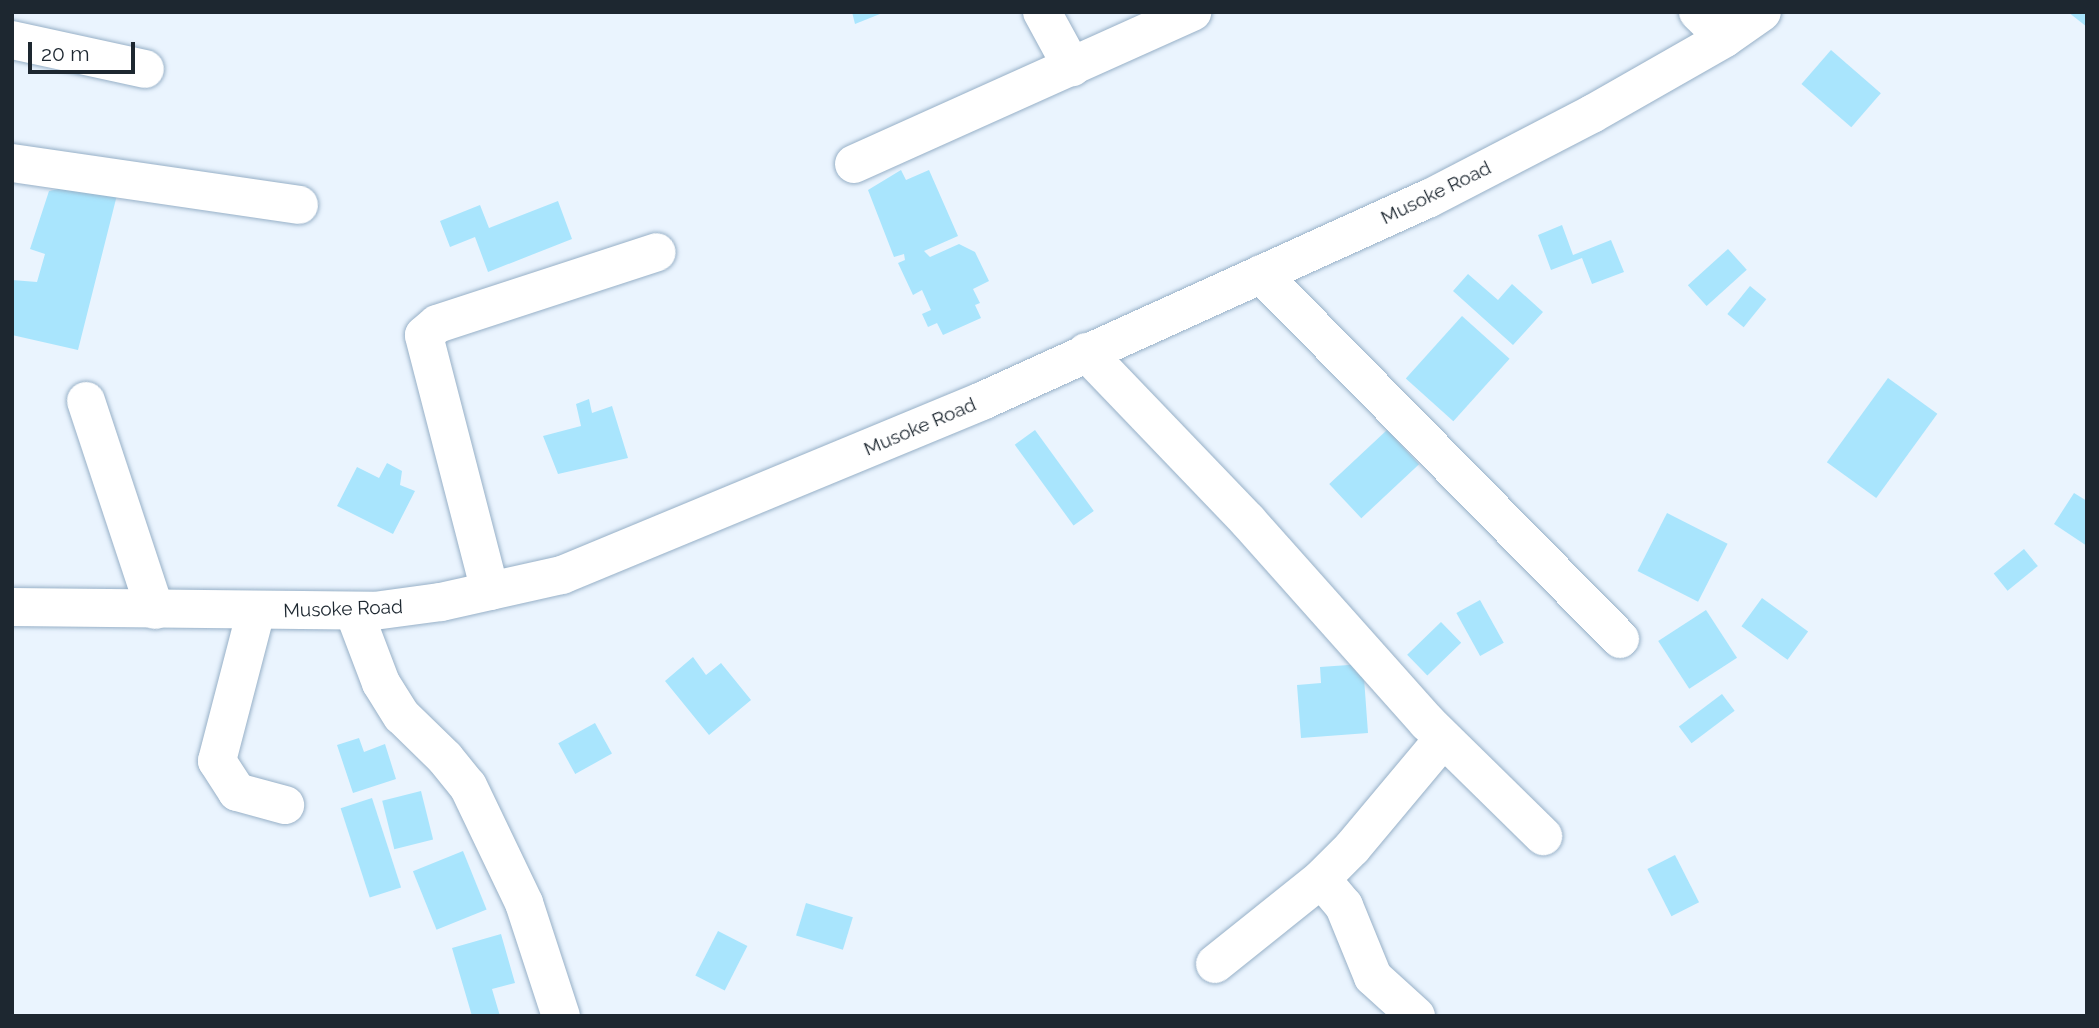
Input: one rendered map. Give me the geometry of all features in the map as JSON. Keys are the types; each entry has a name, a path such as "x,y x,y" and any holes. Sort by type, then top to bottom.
{"street":[{"path":"1042,12 1072,66"},
{"path":"854,164 1192,12"},
{"name":"Musoke Road","path":"12,607 354,612 441,602 562,575 982,401 1428,199 1592,114 1711,25 1762,12"},
{"path":"12,40 145,69"},
{"path":"12,163 299,205"},
{"path":"491,591 424,335 437,324 657,252"},
{"path":"1261,274 1620,639"},
{"path":"1086,352 1248,521 1443,739 1543,836"},
{"path":"86,401 155,610"},
{"path":"256,611 217,761 237,792 285,805"},
{"path":"354,612 380,682 395,705 468,786 524,903 561,1016"},
{"path":"1214,964 1321,879 1353,848 1443,739"},
{"path":"1321,879 1344,906 1373,977 1416,1016"}],"building":[{"path":"852,12 885,12 855,24"},
{"path":"2068,12 2087,12 2087,27"},
{"path":"1831,50 1881,93 1851,127 1801,84"},
{"path":"901,170 906,180 929,170 958,236 924,251 930,257 959,244 975,252 989,281 973,289 980,303 975,305 981,318 943,335 937,323 928,327 922,314 931,310 922,290 913,295 898,263 905,260 904,254 894,257 868,190"},
{"path":"81,184 118,191 78,350 12,335 12,280 37,282 45,254 30,249 49,191"},
{"path":"558,201 572,239 488,272 475,237 450,247 440,221 480,205 489,228"},
{"path":"1562,225 1573,255 1611,240 1624,272 1592,284 1582,258 1551,270 1538,235"},
{"path":"1728,249 1747,270 1707,306 1688,285"},
{"path":"1468,274 1498,300 1512,284 1543,312 1513,345 1453,291"},
{"path":"1750,286 1766,299 1744,327 1727,314"},
{"path":"1462,316 1510,359 1453,421 1406,378"},
{"path":"1888,378 1937,414 1876,498 1827,462"},
{"path":"589,399 592,413 612,406 628,458 558,474 543,436 581,426 576,404"},
{"path":"1035,430 1094,511 1074,526 1015,445"},
{"path":"1387,430 1419,464 1361,518 1329,484"},
{"path":"387,463 402,471 400,485 415,491 393,534 337,506 357,467 379,478"},
{"path":"2074,493 2087,501 2087,546 2054,524"},
{"path":"1667,513 1728,544 1698,602 1637,571"},
{"path":"2024,549 2038,566 2008,591 1994,574"},
{"path":"1762,598 1808,632 1788,660 1741,626"},
{"path":"1480,600 1504,643 1480,656 1456,613"},
{"path":"1706,610 1737,658 1689,689 1658,641"},
{"path":"1441,622 1461,643 1427,676 1407,655"},
{"path":"693,657 706,675 721,663 751,700 709,735 665,681"},
{"path":"1363,664 1368,733 1301,738 1297,685 1321,683 1320,667"},
{"path":"1722,694 1735,711 1692,743 1679,726"},
{"path":"595,723 612,754 575,774 558,743"},
{"path":"359,738 364,752 385,744 396,779 353,793 337,745"},
{"path":"421,791 433,840 394,849 382,801"},
{"path":"372,798 401,887 370,898 341,808"},
{"path":"463,851 487,909 437,930 413,871"},
{"path":"1675,855 1699,902 1671,916 1647,869"},
{"path":"806,903 853,917 843,950 796,936"},
{"path":"718,931 747,946 725,991 695,976"},
{"path":"501,934 515,983 492,989 500,1016 472,1016 452,948"}]}
